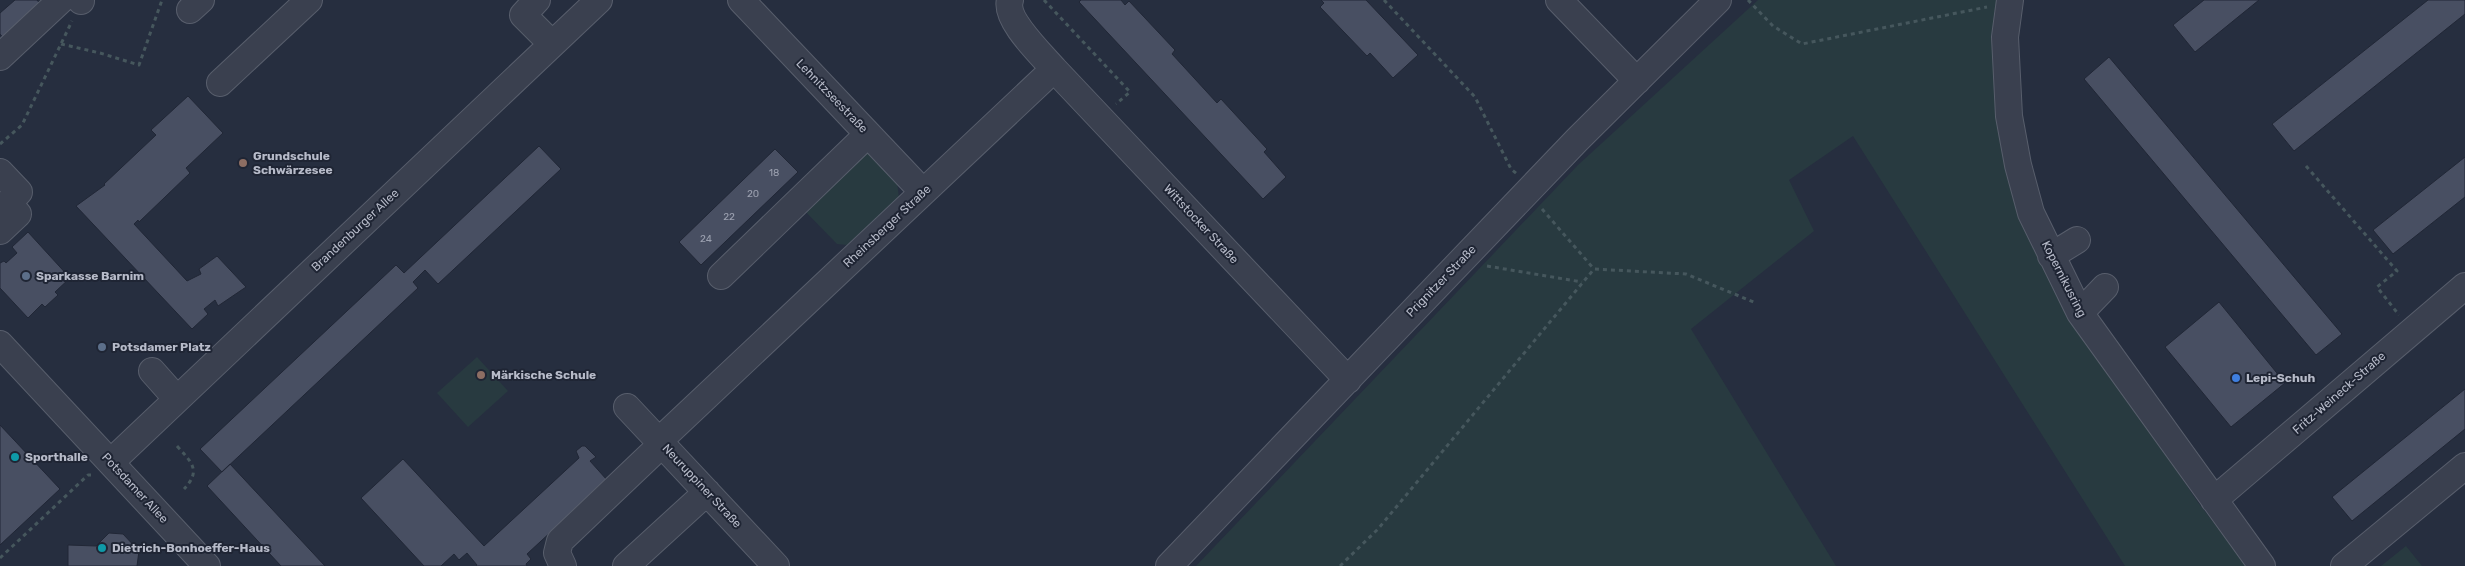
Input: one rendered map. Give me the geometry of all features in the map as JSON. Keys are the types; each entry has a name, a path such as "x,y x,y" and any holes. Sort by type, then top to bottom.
{"street":[{"path":"0,57 74,0"},
{"path":"220,83 309,0"},
{"path":"537,0 523,15 552,44"},
{"name":"Brandenburger Allee","path":"111,462 176,398 599,0"},
{"name":"Lehnitzseestraße","path":"740,0 923,192"},
{"path":"1010,0 1008,6 1012,19 1054,69"},
{"path":"1559,0 1637,81"},
{"name":"Prignitzer Straße","path":"1169,566 1460,262 1718,0"},
{"name":"Kopernikusring","path":"2010,2 2005,37 2009,116 2018,165 2031,213 2080,313 2262,566"},
{"name":"Rheinsberger Straße","path":"563,566 557,553 560,541 660,443 1054,69"},
{"name":"Wittstocker Straße","path":"1054,69 1348,380"},
{"path":"722,276 868,134"},
{"path":"0,172 19,192 8,203 18,214 0,231"},
{"path":"2051,256 2077,240"},
{"name":"Fritz-Weineck-Straße","path":"2214,500 2465,286"},
{"path":"2080,313 2105,287"},
{"name":"Potsdamer Allee","path":"0,344 208,566"},
{"path":"152,371 176,398"},
{"name":"Neuruppiner Straße","path":"627,407 776,566"},
{"path":"2344,566 2465,466"},
{"path":"626,566 706,492"}],"path":[{"path":"0,144 22,126 61,44 74,0"},
{"path":"61,44 139,65 162,0"},
{"path":"1044,0 1130,92"},
{"path":"1384,0 1475,98 1511,169 1594,269 1686,274 1756,303"},
{"path":"1748,0 1773,26 1802,44 2010,2"},
{"path":"2306,166 2396,271 2377,287 2412,331"},
{"path":"1460,262 1583,282"},
{"path":"1340,566 1378,529 1594,269"},
{"path":"177,446 192,463 194,471 191,482 184,489"},
{"path":"0,558 88,475 95,476 111,462"}],"shaded area":[{"path":"1758,0 2000,0 1998,97 2108,368 2197,501 2247,566 2125,566 1853,136 1789,180 1814,231 1691,329 1836,566 1196,566 1578,165"},
{"path":"862,145 897,182 899,198 847,245 837,244 800,206"},
{"path":"477,357 508,391 468,427 437,393"},
{"path":"2406,546 2422,566 2381,566"}],"building":[{"path":"15,0 37,0 41,5 4,39 0,34 0,13"},
{"path":"1081,0 1121,0 1125,5 1129,1 1175,50 1172,54 1217,103 1221,99 1267,149 1264,152 1286,177 1263,199 1079,2"},
{"path":"1321,0 1366,0 1418,55 1393,78 1370,53 1367,56 1320,7 1324,3"},
{"path":"2204,0 2259,0 2195,52 2173,25"},
{"path":"2428,0 2465,0 2465,14 2294,151 2272,124"},
{"path":"2109,57 2342,334 2316,355 2084,79"},
{"path":"188,96 223,133 186,168 190,173 139,222 138,220 134,224 187,281 201,274 199,269 217,256 246,287 218,306 215,300 204,309 208,314 192,329 76,206 105,185 156,135 151,130"},
{"path":"539,146 561,169 438,284 425,270 413,282 418,288 222,472 200,449 396,265 404,273"},
{"path":"775,149 798,172 701,265 679,242"},
{"path":"2465,157 2465,197 2393,254 2373,230"},
{"path":"28,232 70,278 55,292 58,295 45,307 42,304 28,318 0,288 0,263 4,261 6,263 17,253 12,247"},
{"path":"2219,302 2285,383 2231,427 2165,347"},
{"path":"2465,389 2465,429 2352,521 2332,497"},
{"name":"Sporthalle","path":"0,425 60,489 0,545"},
{"path":"585,446 596,457 590,461 607,480 527,554 531,559 526,564 527,566 476,566 467,553 459,560 454,554 441,566 424,566 361,498 403,459 484,546 579,458 576,451"},
{"path":"230,464 325,566 281,566 207,486"},
{"name":"Dietrich-Bonhoeffer-Haus","path":"109,533 123,534 139,551 137,566 68,566 68,545 96,546"}],"place":[{"name":"Grundschule Schwärzesee","path":"243,163"},
{"name":"Sparkasse Barnim","path":"26,276"},
{"name":"Potsdamer Platz","path":"102,347"},
{"name":"Märkische Schule","path":"481,375"},
{"name":"Lepi-Schuh","path":"2236,378"},
{"name":"Sporthalle","path":"15,457"},
{"name":"Dietrich-Bonhoeffer-Haus","path":"102,548"}]}
